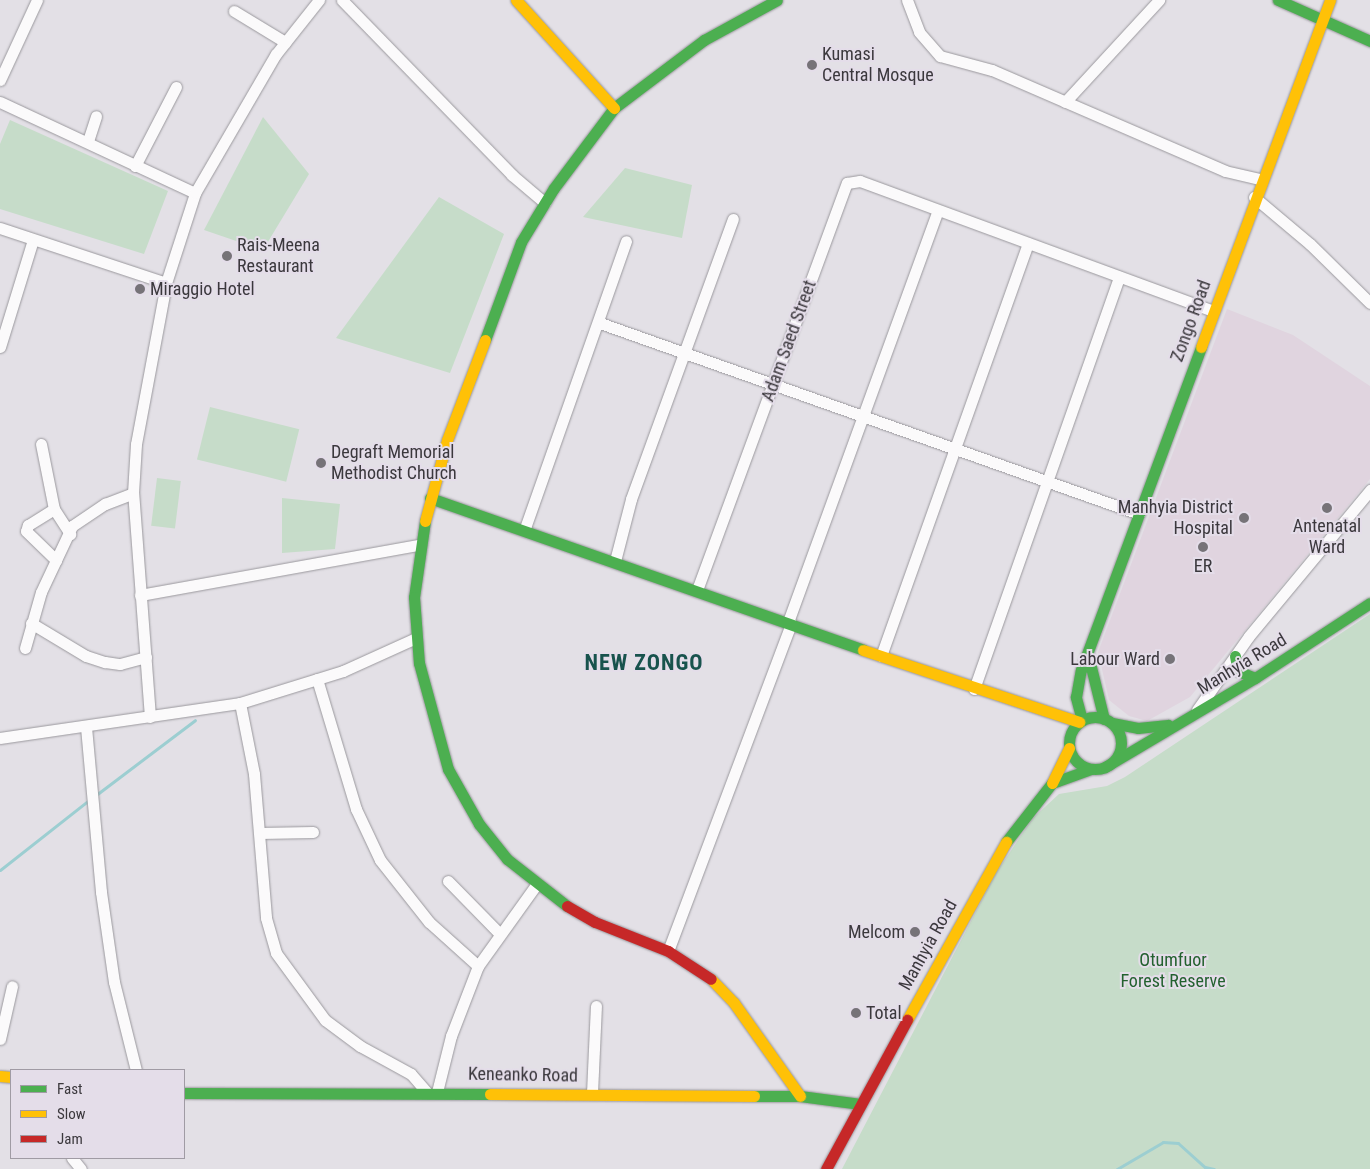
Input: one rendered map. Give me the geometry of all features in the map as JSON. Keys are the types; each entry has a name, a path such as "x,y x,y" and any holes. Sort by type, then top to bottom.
{"street":[{"path":"0,80 37,0"},
{"path":"150,717 133,493 136,444 166,283 195,193 285,42 319,0"},
{"path":"342,0 512,175 545,203"},
{"path":"516,0 614,108"},
{"path":"777,0 704,40 614,108 545,203 521,242 447,440 419,545 414,597 416,638 431,716 460,795 507,859 536,884 596,922 668,951 703,971 734,1003 800,1096"},
{"path":"907,0 919,32 940,56 992,70 1225,171 1261,180"},
{"path":"1065,102 1159,0"},
{"path":"1278,0 1370,41"},
{"name":"Zongo Road","path":"1080,721 1076,697 1088,655 1254,197 1330,0"},
{"path":"234,11 285,42"},
{"path":"135,166 176,87"},
{"path":"0,102 88,141 135,166 195,193"},
{"path":"88,141 96,116"},
{"name":"Adam Saed Street","path":"697,590 847,183 860,181 938,210"},
{"path":"1254,197 1310,244 1370,303"},
{"path":"668,951 790,623 862,416 938,210 1213,311"},
{"path":"615,561 631,500 733,219"},
{"path":"0,228 166,283"},
{"path":"0,347 33,240"},
{"path":"525,528 600,323 626,241"},
{"path":"881,656 957,449 1028,243"},
{"path":"974,689 1044,482 1118,277"},
{"path":"600,323 957,449 1044,482 1139,514"},
{"path":"42,444 54,509 70,534"},
{"path":"1196,711 1235,656 1370,490"},
{"path":"25,648 32,623 56,560 79,519 133,493"},
{"path":"430,498 525,528 1055,717 1080,721 1108,721 1152,728 1180,721"},
{"path":"54,509 28,525 26,531 56,560"},
{"path":"140,595 419,545"},
{"name":"Manhyia Road","path":"1105,767 1196,711 1255,678 1370,603"},
{"path":"32,623 86,656 105,662 120,664 146,656"},
{"path":"0,738 86,727 240,703 318,679 416,638"},
{"path":"1052,783 1091,769 1105,767 1120,747 1108,721 1088,655"},
{"path":"1235,656 1238,671 1255,678"},
{"path":"318,679 356,809 380,860 429,922 478,966"},
{"path":"240,703 260,833 266,918 285,968 325,1020 360,1046 411,1074 432,1091 478,966 499,933 536,884"},
{"path":"1055,717 1070,736"},
{"path":"1080,721 1070,736 1069,748 1077,762 1091,769"},
{"path":"86,727 114,982 136,1069"},
{"name":"Manhyia Road","path":"826,1169 1001,848 1052,783 1069,748"},
{"path":"260,833 313,832"},
{"path":"448,881 499,933"},
{"path":"0,1039 12,986"},
{"path":"592,1093 596,1006"},
{"name":"Keneanko Road","path":"185,1093 432,1091 800,1096 860,1104"},
{"path":"73,1159 81,1169"}],"shaded area":[{"name":"Manhyia District Hospital","path":"1227,309 1293,335 1370,386 1370,479 1190,697 1147,721 1129,716 1109,700 1098,652"}],"green space":[{"path":"263,117 309,174 263,250 204,230"},
{"path":"10,120 168,191 144,254 0,209 0,144"},
{"path":"625,168 692,185 682,238 583,217"},
{"path":"439,197 504,234 450,373 336,338"},
{"path":"210,407 299,429 286,482 197,459"},
{"path":"157,478 181,481 175,529 151,526"},
{"path":"282,498 340,504 335,549 282,553"},
{"name":"Otumfuor Forest Reserve","path":"1370,614 1370,1169 842,1169 996,873 1032,819 1059,794 1107,786 1125,777"}],"waterway":[{"path":"96,795 195,720"},
{"path":"0,870 89,800"},
{"path":"1117,1169 1163,1142 1178,1143 1205,1167 1214,1169"}],"traffic: fast":[{"path":"485,340 521,242 554,188 614,108 704,40 777,0"},
{"path":"1278,0 1370,41"},
{"path":"1082,720 1076,697 1081,670 1201,347"},
{"path":"430,498 863,650"},
{"path":"425,521 414,597 419,663 448,769 479,824 507,859 567,906"},
{"path":"1105,767 1255,678 1370,603"},
{"path":"1088,655 1104,719"},
{"path":"1235,656 1238,671 1255,678"},
{"path":"1095,717 1105,719 1113,725 1119,733 1121,743 1119,753 1113,761 1105,767 1095,769 1085,767 1077,761 1071,753 1069,743 1071,733 1077,725 1085,719 1095,717"},
{"path":"1112,723 1138,728 1168,725"},
{"path":"1006,842 1052,783 1091,769"},
{"path":"185,1093 490,1094"},
{"path":"754,1096 800,1096 860,1104"}],"traffic: slow":[{"path":"516,0 614,108"},
{"path":"1201,347 1330,0"},
{"path":"425,521 447,440 485,340"},
{"path":"863,650 1079,722"},
{"path":"1052,783 1069,748"},
{"path":"907,1020 1006,842"},
{"path":"711,979 734,1003 800,1096"},
{"path":"0,1076 10,1077"},
{"path":"490,1094 754,1096"}],"traffic: jam":[{"path":"567,906 595,922 668,951 711,979"},
{"path":"826,1169 907,1020"}],"place":[{"name":"Kumasi Central Mosque","path":"812,65"},
{"name":"Rais-Meena Restaurant","path":"227,256"},
{"name":"Miraggio Hotel","path":"140,289"},
{"name":"Degraft Memorial Methodist Church","path":"321,463"},
{"name":"Antenatal Ward","path":"1327,508"},
{"name":"Manhyia District Hospital","path":"1244,518"},
{"name":"ER","path":"1203,547"},
{"name":"Labour Ward","path":"1170,659"},
{"name":"Melcom","path":"915,932"},
{"name":"Total","path":"856,1013"}],"district":[{"name":"NEW ZONGO","path":"644,663"}]}
